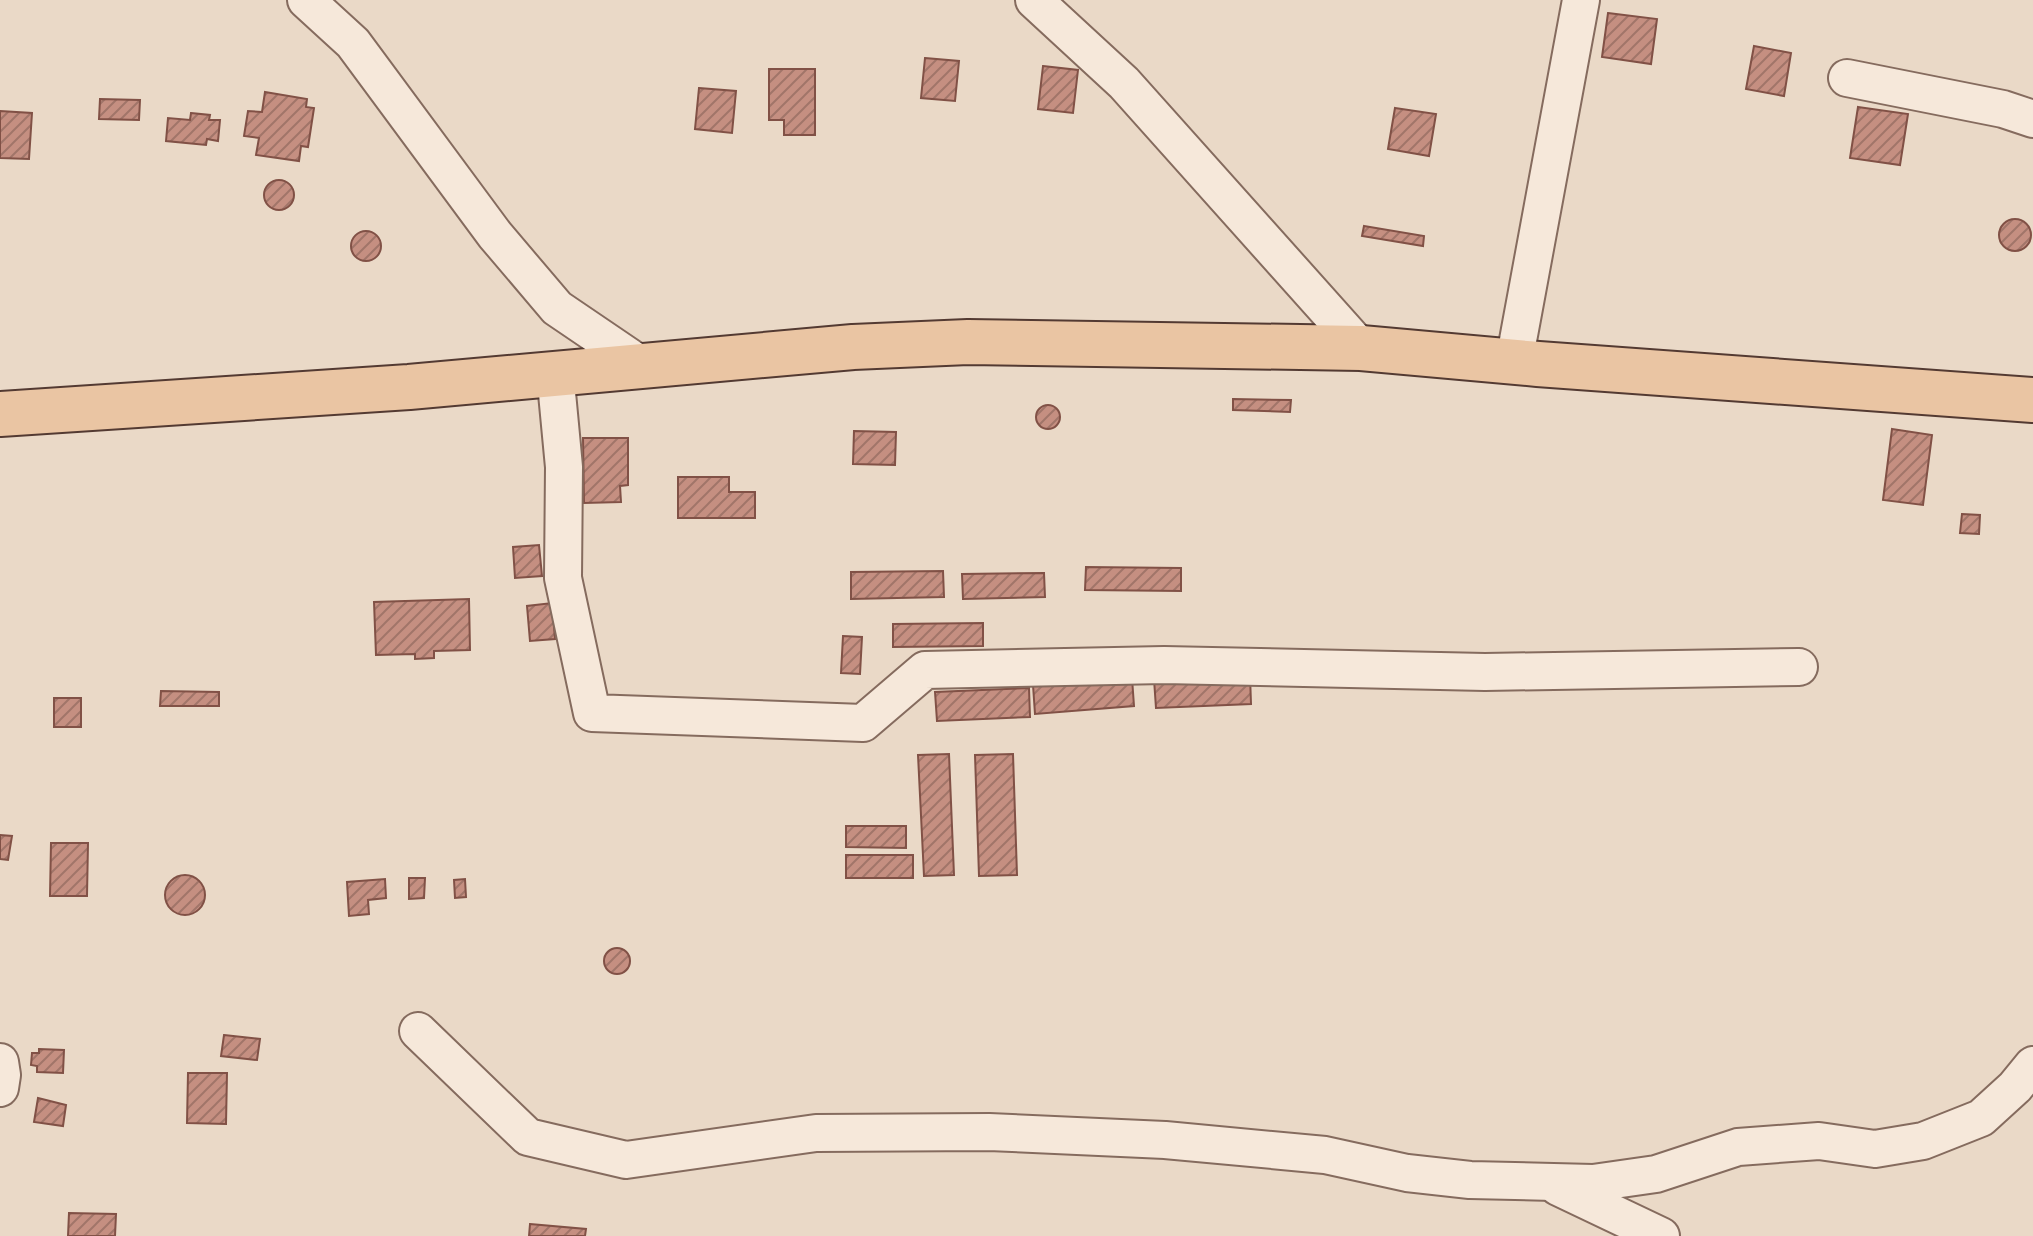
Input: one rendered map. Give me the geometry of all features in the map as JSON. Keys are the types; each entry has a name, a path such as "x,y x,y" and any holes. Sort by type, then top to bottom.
{"main road":[{"path":"0,414 409,387 853,347 968,342 1361,348 2033,400"}],"street":[{"path":"306,0 353,43 495,235 557,308 641,365"},
{"path":"1034,0 1124,83 1361,348"},
{"path":"1514,362 1581,0"},
{"path":"1847,78 2003,109 2033,119"},
{"path":"555,372 564,467 563,578 592,713 863,723 925,670 1164,665 1485,672 1799,667"},
{"path":"418,1031 528,1137 626,1160 816,1133 989,1132 1165,1140 1325,1155 1407,1173 1458,1179 1593,1183 1656,1174 1738,1147 1819,1141 1875,1149 1923,1141 1981,1118 2015,1087 2033,1065"},
{"path":"0,1062 0,1088"},
{"path":"1546,1182 1661,1236"}],"building":[{"path":"1608,13 1657,19 1651,64 1602,57"},
{"path":"1754,46 1791,53 1784,96 1746,89"},
{"path":"925,58 959,61 955,101 921,98"},
{"path":"1043,66 1078,70 1073,113 1038,109"},
{"path":"769,69 815,69 815,135 784,135 784,120 769,120"},
{"path":"699,88 736,91 732,133 695,129"},
{"path":"265,92 307,99 306,107 314,108 308,147 301,146 299,161 256,155 259,138 244,136 248,111 262,112"},
{"path":"100,99 140,100 139,120 99,119"},
{"path":"1858,107 1908,114 1900,165 1850,158"},
{"path":"1395,108 1436,114 1429,156 1388,149"},
{"path":"0,111 32,113 29,159 0,158"},
{"path":"191,113 210,115 209,120 220,120 218,141 207,139 206,145 166,141 168,118 190,120"},
{"path":"279,180 290,184 294,195 290,206 279,210 268,206 264,195 268,184"},
{"path":"2015,219 2026,224 2031,235 2026,246 2015,251 2004,246 1999,235 2004,224"},
{"path":"1364,226 1424,236 1423,246 1362,236"},
{"path":"366,231 377,235 381,246 377,257 366,261 355,257 351,246 355,235"},
{"path":"1233,399 1291,400 1290,412 1233,410"},
{"path":"1048,405 1057,408 1060,417 1057,426 1048,429 1039,426 1036,417 1039,408"},
{"path":"1892,429 1932,435 1923,505 1883,500"},
{"path":"854,431 896,432 895,465 853,464"},
{"path":"583,438 628,438 628,485 620,486 621,502 584,503"},
{"path":"678,477 729,477 729,492 755,492 755,518 678,518"},
{"path":"1962,514 1980,515 1979,534 1960,533"},
{"path":"539,545 542,576 515,578 513,547"},
{"path":"1086,567 1181,568 1181,591 1085,590"},
{"path":"943,571 944,597 851,599 851,572"},
{"path":"1044,573 1045,597 963,599 962,574"},
{"path":"469,599 470,650 434,651 434,658 415,659 415,654 376,655 374,602"},
{"path":"552,603 555,639 530,641 527,606"},
{"path":"983,623 983,646 893,647 893,624"},
{"path":"843,636 862,637 860,674 841,673"},
{"path":"1250,675 1251,704 1156,708 1154,679"},
{"path":"1132,678 1134,706 1035,714 1033,685"},
{"path":"1029,688 1030,717 937,721 935,692"},
{"path":"161,691 219,692 219,706 160,706"},
{"path":"54,698 81,698 81,727 54,727"},
{"path":"949,754 954,875 924,876 918,755"},
{"path":"1013,754 1017,875 979,876 975,755"},
{"path":"846,826 906,826 906,848 846,847"},
{"path":"0,835 12,836 8,860 0,859"},
{"path":"51,843 88,843 87,896 50,896"},
{"path":"846,855 913,855 913,878 846,878"},
{"path":"185,875 199,881 205,895 199,909 185,915 171,909 165,895 171,881"},
{"path":"409,878 425,878 424,898 409,899"},
{"path":"385,879 386,898 368,900 369,914 349,916 347,882"},
{"path":"465,879 466,897 455,898 454,880"},
{"path":"617,948 626,952 630,961 626,970 617,974 608,970 604,961 608,952"},
{"path":"224,1035 260,1039 257,1060 221,1056"},
{"path":"39,1049 64,1050 63,1073 37,1072 37,1066 31,1065 32,1053 39,1053"},
{"path":"188,1073 227,1073 226,1124 187,1123"},
{"path":"38,1098 66,1105 63,1126 34,1122"},
{"path":"69,1213 116,1214 115,1236 68,1236"},
{"path":"530,1224 586,1229 585,1236 529,1236"}]}
